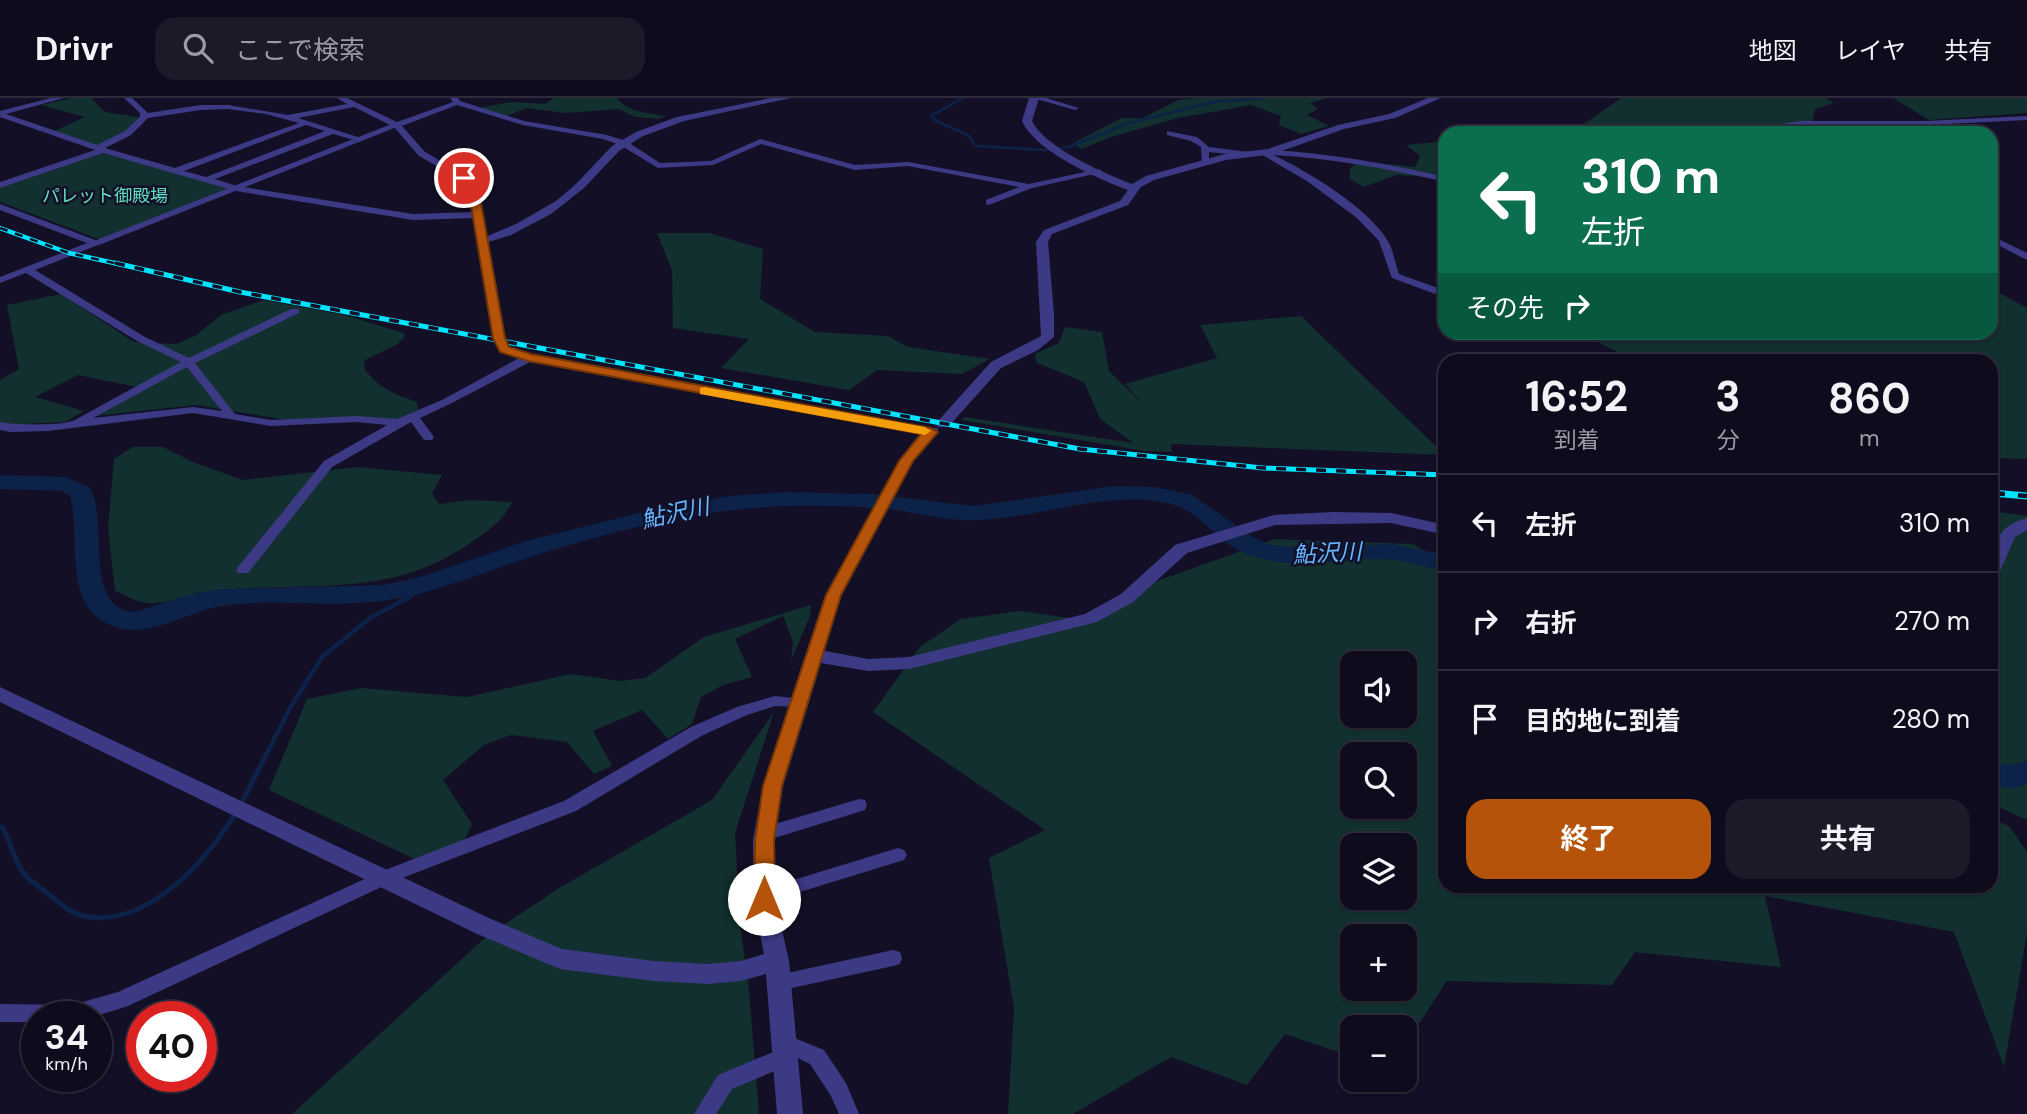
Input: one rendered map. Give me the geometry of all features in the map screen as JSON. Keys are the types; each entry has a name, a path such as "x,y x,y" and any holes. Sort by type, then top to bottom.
{"street":[{"path":"0,113 60,98"},
{"path":"128,98 144,112 144,116"},
{"path":"341,98 397,125 422,154 473,186 500,345 505,349 528,358 931,432"},
{"path":"482,241 495,238 560,203 623,143 676,121 784,98"},
{"path":"1075,108 1035,98 1027,116 1028,125 1056,149 1135,189"},
{"path":"1266,152 1341,127 1403,112 1436,98"},
{"path":"0,281 455,100 500,117 623,143 658,166 713,163 761,141 855,168 908,164 1028,186"},
{"path":"287,117 354,104"},
{"path":"0,185 101,149 128,133 144,116 210,107 263,111 358,140"},
{"path":"0,113 101,149 236,188 413,217 479,215"},
{"path":"1788,126 1801,123 1925,123 2027,118"},
{"path":"176,171 304,123"},
{"path":"206,180 333,131"},
{"path":"1170,133 1201,142 1206,149 1205,162"},
{"path":"1206,149 1248,154"},
{"path":"1266,152 1300,171 1362,218 1385,241 1395,276 1438,292"},
{"path":"790,1114 777,972 764,896 765,834 773,786 834,595 881,505 916,446 943,424 996,365 1047,337 1048,315 1042,242 1048,232 1124,203 1141,181 1205,162 1248,154 1308,154 1387,166 1438,178"},
{"path":"989,202 1028,186 1099,172"},
{"path":"0,207 95,243"},
{"path":"1998,242 2027,257"},
{"path":"28,270 141,339 188,362 232,417"},
{"path":"76,423 188,362 295,311"},
{"path":"243,570 328,464 399,423 446,402 528,358"},
{"path":"0,426 22,428 193,410 271,423 356,419 399,423"},
{"path":"413,417 428,438"},
{"path":"814,655 868,665 909,663 1091,618 1127,598 1181,549 1274,520 1391,518 1438,528"},
{"path":"1998,556 2008,534 2027,523"},
{"path":"0,694 386,877 483,926 560,958 654,971 708,974 777,972 893,958"},
{"path":"0,1013 72,1014 121,1000 386,877 570,806 697,731 742,711 775,701 798,704"},
{"path":"765,834 859,805"},
{"path":"764,896 898,855"},
{"path":"704,1114 725,1082 783,1050 817,1057 839,1090 849,1114"}],"green space":[{"path":"72,98 91,98 105,112 144,118 121,137 98,148 52,132 85,117 41,105"},
{"path":"554,98 617,98 627,107 666,116 659,119 635,117 619,109 566,113 526,108 505,117 479,108 512,102 545,104"},
{"path":"1328,98 1310,103 1318,109 1307,115 1329,126 1301,134 1279,125 1281,116 1251,105 1178,118 1111,137 1081,149 1073,143 1122,118 1143,118 1178,100"},
{"path":"1621,98 1826,98 1834,103 1815,109 1813,119 1816,126 1581,126"},
{"path":"1893,98 2027,98 2027,113 1929,120"},
{"path":"1438,142 1438,177 1396,175 1364,187 1350,179 1350,169 1358,161 1415,167 1420,156 1406,145"},
{"name":"パレット御殿場","path":"103,153 233,189 104,241 0,202 0,188"},
{"path":"657,233 709,233 763,249 760,299 815,332 888,336 908,347 990,359 962,374 877,370 849,390 721,368 749,339 673,328 672,270"},
{"path":"1998,292 2027,308 2027,459 1998,458 1998,354 1622,354 1595,340 1998,340"},
{"path":"61,294 134,342 176,344 195,336 221,315 264,300 345,315 406,334 398,344 365,360 364,368 387,390 417,402 418,410 397,419 338,422 287,420 196,405 95,416 143,388 78,375 35,397 84,411 65,422 0,425 0,380 19,369 7,305"},
{"path":"1301,316 1438,448 1438,455 1171,444 1172,452 1145,451 961,420 965,417 1133,443 1100,419 1084,382 1037,363 1035,354 1059,343 1065,327 1102,332 1109,371 1144,405 1125,384 1217,358 1200,325"},
{"path":"133,447 163,447 193,462 243,480 358,467 442,475 432,493 439,504 470,500 512,502 505,514 476,539 447,557 418,570 360,583 234,589 146,603 115,591 108,527 114,459"},
{"path":"1998,512 2027,516 2027,820 1998,807"},
{"path":"1275,539 1413,544 1438,559 1438,893 1998,893 1998,821 2010,827 2027,852 2027,933 2004,1067 1954,932 1765,896 1781,967 1635,952 1612,985 1447,981 1417,1027 1417,1015 1340,1015 1340,1053 1285,1034 1247,1085 1171,1057 1073,1114 1008,1114 1014,1008 989,858 1045,830 873,712 920,647 961,619 1019,611 1084,620 1157,581"},
{"path":"811,605 810,616 791,661 793,642 783,616 735,639 752,677 723,685 701,697 692,724 668,739 642,710 593,731 612,766 594,774 567,742 511,735 484,745 443,780 472,824 464,842 423,863 269,790 307,699 361,688 467,697 571,674 621,681 645,678 704,637"},
{"path":"774,712 735,833 740,923 749,991 759,1114 292,1114 487,936 561,887 712,800"}],"waterway":[{"path":"963,98 931,116 936,121 968,135 975,146 1044,150 1069,147 1126,124 1213,102 1262,98"},
{"name":"鮎沢川","path":"0,482 66,484 81,492 85,507 88,575 93,591 101,605 116,617 135,621 156,617 199,601 225,597 264,594 364,595 406,589 535,547 614,526 700,507 758,500 872,501 974,513 1003,511 1114,493 1155,494 1184,500 1244,543 1266,552 1306,556 1391,551 1438,562"},
{"path":"265,757 290,708 322,657 370,618 411,596 422,585"},
{"path":"240,806 266,755"},
{"name":"鮎沢川","path":"1998,775 2012,777 2027,772"},
{"path":"0,827 3,828 20,867 31,881 73,912 83,916 107,917 130,912 172,888 208,852 235,814"}],"railway":[{"path":"0,228 69,253 123,265"},
{"path":"115,263 240,292 1080,449 1263,468 1438,475"},
{"path":"1998,494 2027,496"}],"slow traffic":[{"path":"704,391 925,431"}],"route":[{"path":"464,178 473,186 500,345 514,354 931,432 916,446 906,461 834,595 773,786 764,840 764,899"}]}
